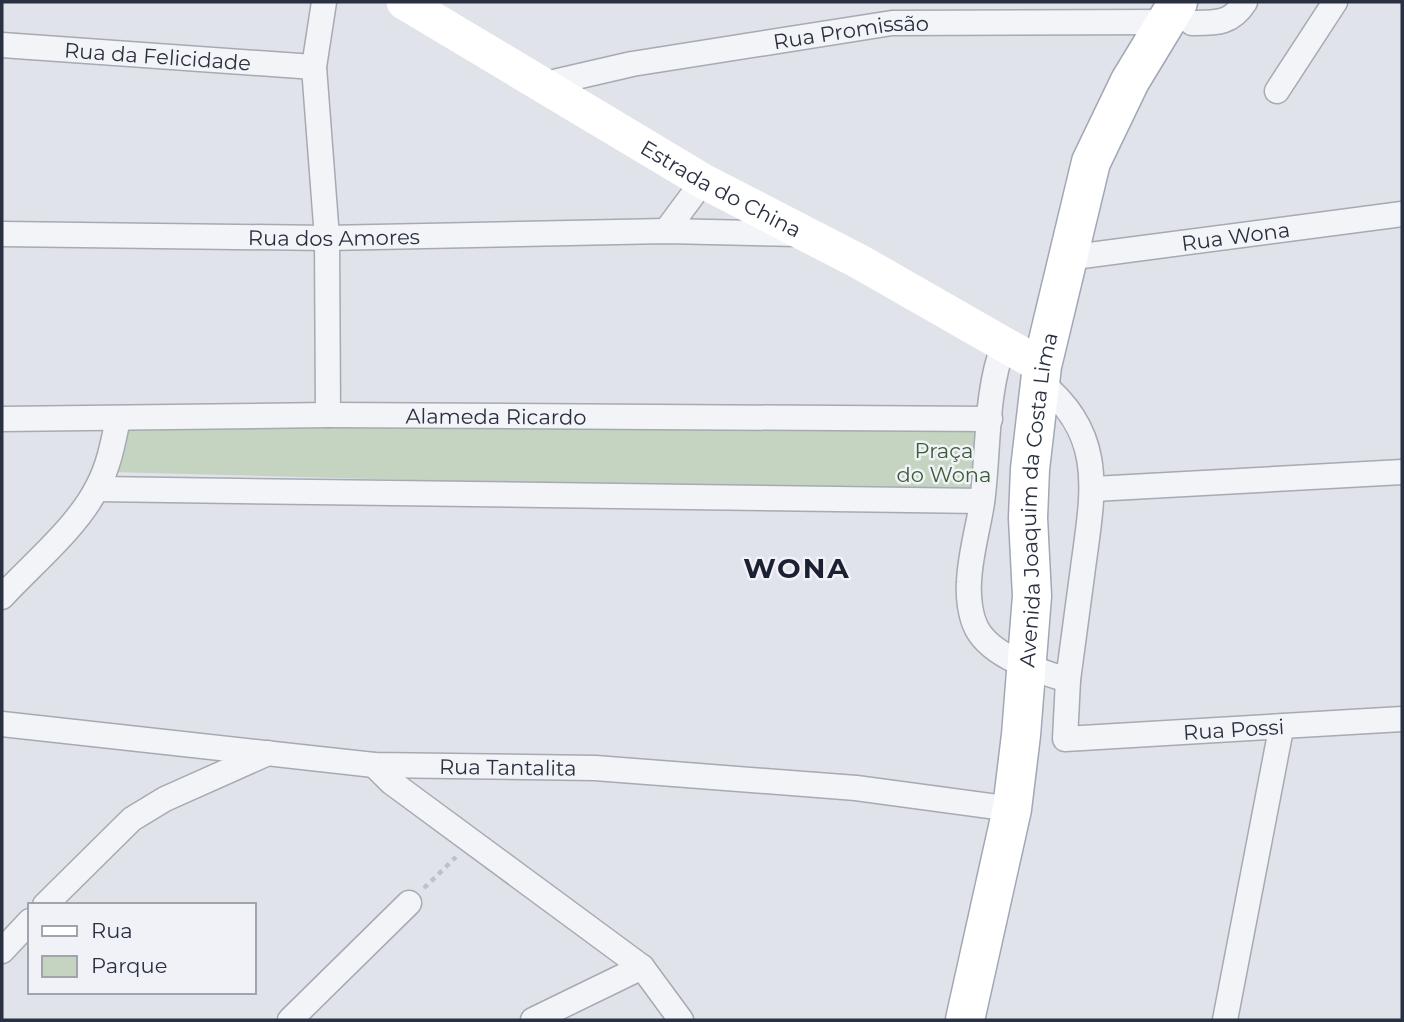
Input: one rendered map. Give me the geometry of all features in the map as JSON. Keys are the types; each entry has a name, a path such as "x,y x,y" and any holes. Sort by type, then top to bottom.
{"main road":[{"name":"Estrada do China","path":"404,2 703,181 860,262 1004,344 1041,373"},
{"name":"Avenida Joaquim da Costa Lima","path":"965,1020 1012,809 1024,706 1032,596 1028,517 1041,373 1091,162 1130,81 1178,16"}],"street":[{"path":"324,2 314,66 327,238 328,415"},
{"name":"Rua Promissão","path":"541,85 889,12 1178,16 1215,24 1228,20 1245,2"},
{"path":"1277,91 1335,2"},
{"name":"Rua da Felicidade","path":"2,45 314,66"},
{"path":"666,231 703,181"},
{"name":"Rua Wona","path":"1067,258 1402,214"},
{"name":"Rua dos Amores","path":"2,234 327,238 666,231 802,234"},
{"path":"1004,344 990,419 982,501 969,581 970,603 976,628 989,643 1027,668 1068,681"},
{"path":"1024,706 1066,709 1094,489 1088,450 1073,415 1041,373"},
{"name":"Alameda Ricardo","path":"2,419 328,415 990,419"},
{"path":"2,597 78,516 97,489 110,460 118,419"},
{"path":"1094,489 1402,472"},
{"path":"97,489 982,501"},
{"name":"Rua Possi","path":"1066,709 1065,739 1281,729 1402,719"},
{"name":"Rua Tantalita","path":"2,724 374,765 595,768 856,788 1012,809"},
{"path":"1224,1020 1281,729"},
{"path":"48,903 132,819 165,799 268,753"},
{"path":"374,765 402,790 642,967 681,1020"},
{"path":"290,1020 409,903"},
{"path":"2,951 28,923"},
{"path":"533,1020 642,967"}],"path":[{"path":"409,903 473,840"}],"green space":[{"name":"Praça do Wona","path":"116,426 983,430 973,495 111,472"}],"district":[{"name":"WONA","path":"797,568"}]}
